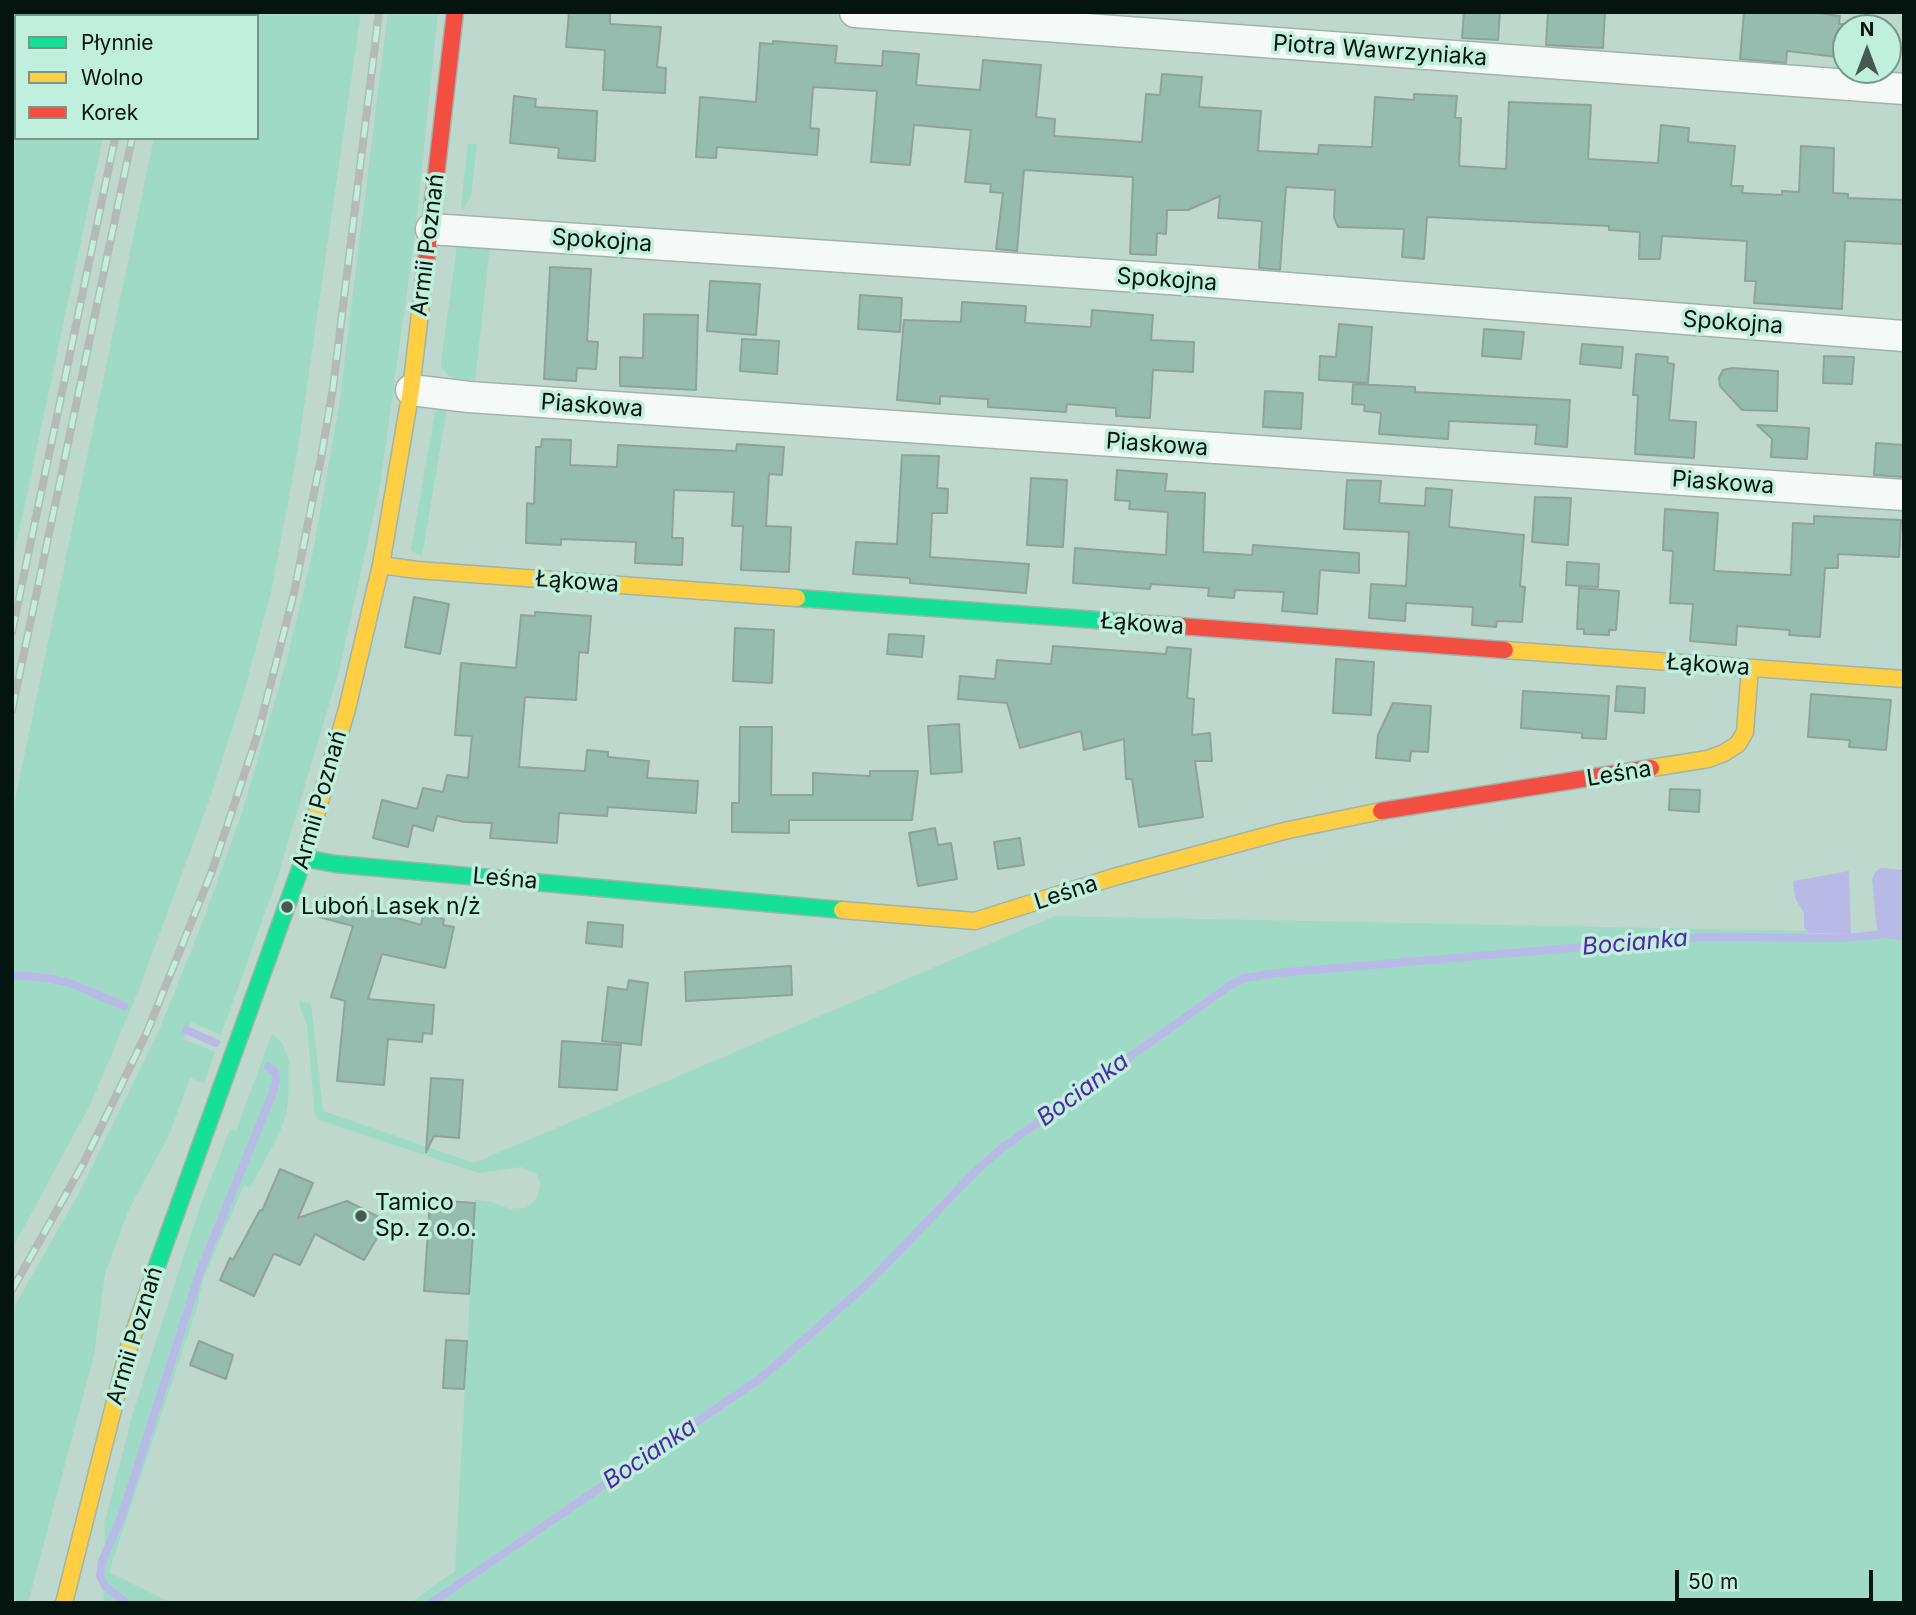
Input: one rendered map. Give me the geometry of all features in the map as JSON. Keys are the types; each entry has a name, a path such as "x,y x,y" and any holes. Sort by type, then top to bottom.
{"street":[{"name":"Armii Poznań","path":"64,1603 128,1350 304,858 344,720 381,565 411,390 455,12"},
{"name":"Piotra Wawrzyniaka","path":"855,12 1904,89"},
{"name":"Spokojna","path":"431,229 1198,281 1904,336"},
{"name":"Piaskowa","path":"411,390 469,397 1904,495"},
{"name":"Łąkowa","path":"381,565 417,570 1904,679"},
{"name":"Leśna","path":"304,858 335,864 975,921 1114,877 1284,831 1363,814 1708,759 1738,744 1745,732 1750,668"}],"green space":[{"path":"16,12 130,12 130,14"},
{"path":"361,12 298,448 272,588 244,692 210,798 139,989 91,1103 12,1249 12,814 154,140 259,140 259,14 180,14"},
{"path":"388,12 438,12 416,225 380,486 339,671 277,879 221,1035 191,1022 183,1039 215,1052 204,1083 190,1078 169,1135 128,1211 105,1274 94,1355 28,1603 12,1603 12,1311 80,1191 161,1026 242,813 285,666 313,552 339,406"},
{"path":"14,22 14,140 103,140 12,564"},
{"path":"468,144 477,144 471,196 462,211 461,203"},
{"path":"457,245 490,246 475,381 449,376 441,363"},
{"path":"447,408 422,557 411,550 435,412"},
{"path":"1055,916 1806,931 1815,935 1877,930 1883,938 1904,941 1904,1603 411,1603 455,1571 475,1200 492,1202 510,1209 526,1208 537,1198 540,1184 537,1174 521,1167 479,1173 319,1120 315,1115 307,1026 300,1000 311,1005 323,1111 474,1163"},
{"path":"272,1034 282,1042 289,1061 286,1114 279,1134 250,1188 244,1185 203,1279 196,1311 109,1572 171,1603 103,1603 105,1522 132,1416 198,1212 230,1129 236,1131"}],"water":[{"path":"1881,868 1904,870 1904,941 1883,938 1877,930 1872,880 1875,872"},
{"path":"1849,871 1851,934 1809,933 1804,927 1804,913 1795,898 1793,881"}],"building":[{"path":"569,12 610,13 610,24 661,27 657,67 666,68 665,93 603,90 605,50 566,47"},
{"path":"1464,12 1500,12 1498,40 1462,38"},
{"path":"1548,12 1605,12 1603,48 1546,45"},
{"path":"1744,12 1809,12 1832,15 1832,56 1787,51 1786,63 1740,59"},
{"path":"773,41 837,46 835,63 882,66 883,51 919,54 916,85 980,90 983,60 1041,65 1036,117 1055,119 1054,136 1142,142 1146,94 1160,95 1162,74 1202,77 1199,107 1261,111 1258,151 1318,154 1319,145 1372,147 1375,97 1414,100 1414,94 1457,96 1455,118 1461,118 1459,166 1506,169 1509,102 1591,105 1588,159 1658,163 1661,125 1689,128 1688,142 1735,146 1731,186 1743,186 1742,193 1782,195 1782,191 1799,192 1801,146 1834,148 1833,193 1848,194 1848,198 1904,200 1904,244 1845,241 1842,309 1754,303 1756,281 1745,281 1747,241 1662,236 1660,259 1639,259 1640,232 1609,230 1609,226 1427,217 1424,259 1402,257 1404,229 1338,227 1334,217 1335,190 1286,187 1280,270 1259,268 1262,221 1218,218 1220,196 1188,210 1167,210 1166,234 1157,233 1156,255 1130,254 1133,177 1024,170 1017,251 996,249 1003,193 990,192 991,184 965,182 971,130 914,125 910,165 871,162 877,91 813,87 810,128 819,129 817,155 717,147 716,158 696,157 700,97 756,102 760,43 773,44"},
{"path":"514,96 536,99 535,107 597,111 595,161 558,158 559,148 510,143"},
{"path":"550,267 591,269 587,341 598,342 596,369 577,368 576,381 544,379"},
{"path":"710,281 760,284 756,335 707,331"},
{"path":"860,295 902,298 900,332 858,329"},
{"path":"962,302 1026,306 1025,323 1091,327 1092,310 1153,315 1151,340 1194,342 1193,372 1153,370 1150,418 1116,416 1116,408 1067,404 1066,412 988,407 988,399 940,396 940,404 897,400 904,320 961,322"},
{"path":"644,314 698,315 696,390 620,386 620,357 643,358"},
{"path":"1339,324 1372,327 1368,383 1319,380 1320,356 1336,357"},
{"path":"1484,329 1524,332 1521,359 1482,356"},
{"path":"742,339 779,341 777,374 740,371"},
{"path":"1582,344 1623,347 1621,368 1580,364"},
{"path":"1636,354 1668,357 1667,363 1674,364 1669,420 1696,422 1694,458 1635,454 1638,395 1633,395"},
{"path":"1824,356 1854,357 1852,384 1823,383"},
{"path":"1732,368 1778,371 1777,411 1742,410 1720,386 1719,378 1723,370"},
{"path":"1353,384 1415,387 1415,392 1570,400 1567,447 1535,444 1537,425 1449,421 1448,439 1379,434 1381,413 1364,411 1365,405 1352,404"},
{"path":"1265,391 1303,393 1301,429 1263,427"},
{"path":"1757,425 1809,428 1807,459 1771,457 1772,439"},
{"path":"542,439 571,440 570,465 617,467 618,445 736,451 737,444 784,447 782,475 769,474 766,526 791,527 789,572 741,570 743,526 732,526 734,492 674,490 672,538 683,538 682,565 635,563 636,542 561,539 561,545 526,543 527,503 534,504 536,447 541,447"},
{"path":"1876,443 1904,445 1904,477 1874,475"},
{"path":"902,455 939,456 937,488 948,489 947,513 932,513 930,557 1029,564 1026,593 910,583 910,578 853,574 856,542 897,544"},
{"path":"1117,470 1167,474 1165,491 1205,493 1203,552 1252,555 1253,545 1359,553 1359,573 1320,570 1317,614 1282,611 1284,592 1235,590 1234,598 1208,596 1209,588 1151,584 1150,589 1073,583 1075,548 1166,555 1168,512 1129,509 1130,501 1115,500"},
{"path":"1031,478 1067,480 1063,547 1027,545"},
{"path":"1347,480 1381,481 1379,503 1425,506 1426,488 1452,490 1449,527 1524,535 1520,586 1525,587 1522,622 1497,621 1496,627 1472,625 1473,607 1406,603 1405,621 1369,618 1371,584 1406,586 1409,532 1344,529"},
{"path":"1535,497 1571,498 1568,545 1532,542"},
{"path":"1665,509 1718,513 1714,571 1791,575 1793,523 1814,524 1814,516 1901,520 1899,557 1838,554 1838,568 1825,568 1820,637 1789,635 1790,630 1737,626 1736,645 1690,641 1693,604 1670,603 1673,551 1663,550"},
{"path":"1567,562 1599,564 1598,587 1566,585"},
{"path":"1579,588 1619,591 1616,630 1609,630 1609,635 1584,634 1584,629 1577,629"},
{"path":"414,597 449,604 440,654 405,647"},
{"path":"535,612 591,616 588,653 579,652 576,700 525,697 519,767 585,771 587,750 608,752 608,757 649,761 647,778 698,781 696,813 608,807 607,816 559,813 557,843 490,838 492,823 465,822 437,816 433,831 413,825 408,847 373,838 382,800 417,809 423,788 443,792 447,775 468,778 472,736 455,735 461,663 516,668 521,615 535,616"},
{"path":"735,628 774,630 772,683 733,681"},
{"path":"889,634 924,636 922,657 887,654"},
{"path":"1053,646 1166,654 1167,647 1191,649 1187,698 1194,699 1192,735 1210,733 1212,761 1195,761 1203,817 1139,827 1132,779 1126,779 1124,739 1084,750 1081,731 1020,748 1007,703 958,699 960,676 995,679 997,660 1051,664"},
{"path":"1336,659 1374,662 1371,715 1333,713"},
{"path":"1617,686 1645,688 1644,713 1615,711"},
{"path":"1523,691 1609,696 1606,739 1582,738 1582,733 1521,728"},
{"path":"1811,694 1891,700 1886,750 1849,747 1850,740 1808,737"},
{"path":"1393,703 1431,706 1428,752 1411,751 1410,761 1376,758 1378,735"},
{"path":"959,724 962,772 931,774 928,726"},
{"path":"740,727 772,727 771,795 813,795 813,773 870,776 870,771 918,771 912,820 789,820 789,833 732,832 732,803 739,803"},
{"path":"1670,789 1700,790 1699,812 1669,810"},
{"path":"935,828 938,845 951,843 957,879 918,886 909,833"},
{"path":"1020,838 1024,865 998,869 994,842"},
{"path":"325,897 421,925 423,914 444,919 443,925 454,927 445,968 382,954 368,999 434,1005 432,1034 423,1033 422,1042 388,1039 384,1085 337,1081 345,1001 331,997 353,926 319,917"},
{"path":"588,922 623,925 622,947 586,943"},
{"path":"791,966 792,995 686,1001 685,972"},
{"path":"629,980 648,983 641,1045 602,1041 608,987 627,990"},
{"path":"562,1041 621,1045 617,1090 559,1087"},
{"path":"431,1078 463,1080 459,1138 434,1136 426,1152"},
{"path":"280,1169 313,1183 298,1218 347,1201 387,1221 364,1260 315,1234 300,1265 273,1255 254,1296 220,1280 230,1258 233,1260 260,1210 262,1211"},
{"path":"430,1200 475,1203 469,1294 424,1291"},
{"path":"446,1340 467,1341 464,1389 443,1388"},
{"path":"199,1341 233,1355 226,1379 190,1365"}],"waterway":[{"name":"Bocianka","path":"431,1603 761,1378 868,1283 976,1171 1002,1148 1232,984 1245,978 1277,973 1703,937 1842,938 1879,935"},
{"path":"12,975 70,983 124,1006"},
{"path":"186,1030 216,1043"},
{"path":"126,1603 105,1586 100,1576 102,1561 121,1518 201,1269 273,1092 275,1072 268,1067"}],"railway":[{"path":"12,1290 83,1164 147,1032 212,871 258,733 294,593 333,388 379,12"},
{"path":"12,632 115,140"},
{"path":"12,710 132,140"}],"traffic: fast":[{"path":"797,598 1138,623"},
{"path":"149,1288 304,858 316,815"},
{"path":"304,858 335,864 842,910"}],"traffic: slow":[{"path":"316,815 347,709 381,565 411,390 426,262"},
{"path":"381,565 417,570 797,598"},
{"path":"1505,650 1904,679"},
{"path":"1651,768 1708,759 1738,744 1745,732 1750,668"},
{"path":"842,910 975,921 1114,877 1284,831 1381,811"},
{"path":"64,1603 128,1350 149,1288"}],"traffic: jam":[{"path":"426,262 455,12"},
{"path":"1138,623 1505,650"},
{"path":"1381,811 1651,768"}],"place":[{"name":"Luboń Lasek n/ż","path":"287,907"},
{"name":"Tamico Sp. z o.o.","path":"361,1216"}]}
